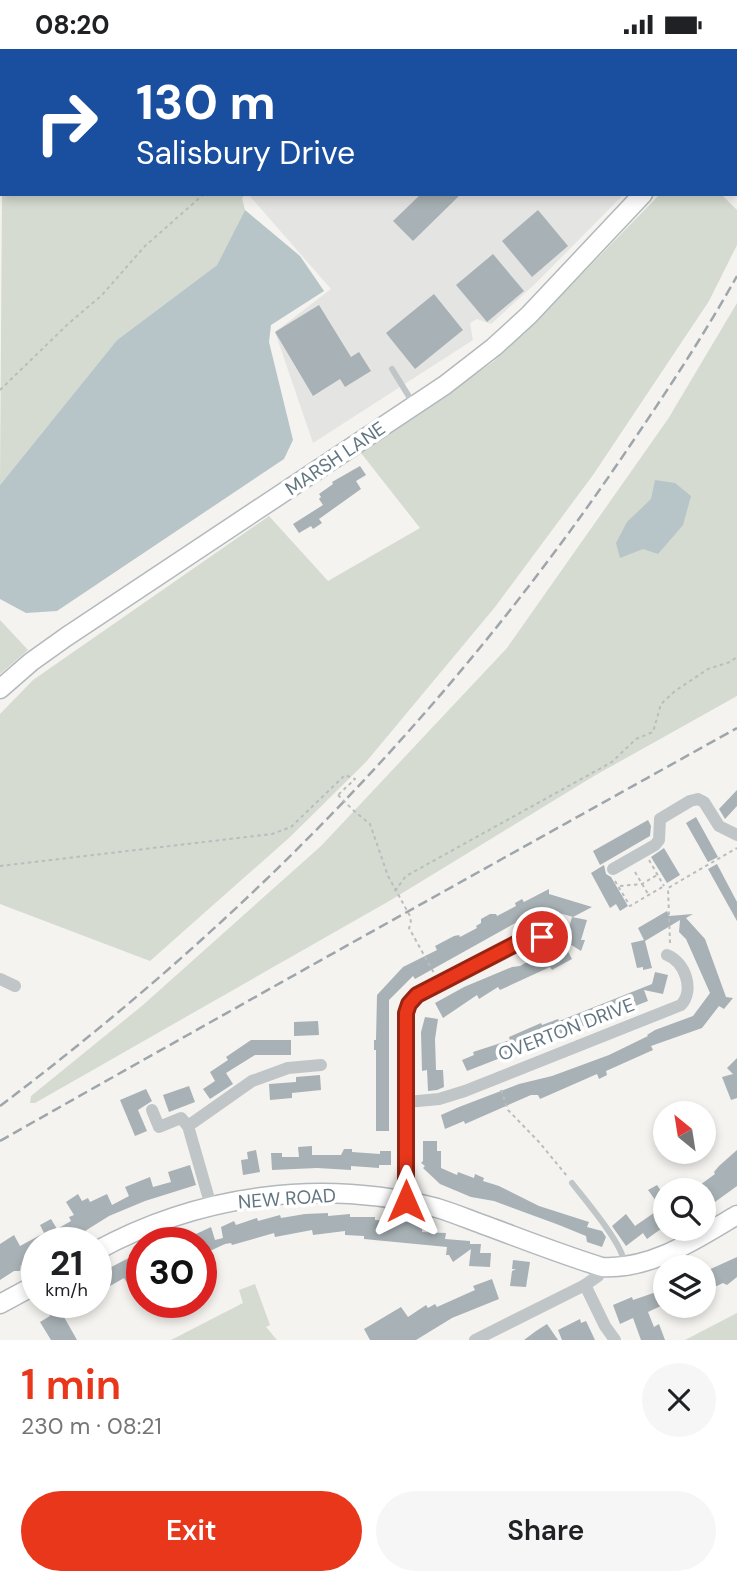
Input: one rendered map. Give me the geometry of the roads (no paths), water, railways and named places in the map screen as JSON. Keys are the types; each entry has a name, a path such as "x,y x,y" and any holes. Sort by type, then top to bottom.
{"main road":[{"name":"MARSH LANE","path":"0,689 66,636 445,385 494,347 529,315 641,196"},
{"name":"NEW ROAD","path":"112,1244 164,1220 211,1206 263,1196 362,1194 439,1209 602,1267 625,1268"},
{"path":"625,1268 650,1261 737,1215"},
{"path":"0,1304 21,1293"}],"street":[{"path":"613,869 644,852 659,839 660,819 690,801 698,799 704,802 719,826 737,835"},
{"path":"406,1201 407,1008 417,995 439,983 527,938 542,937"},
{"name":"OVERTON DRIVE","path":"407,1102 452,1096 681,1005 687,997 689,984 678,963 667,954"},
{"path":"0,979 15,986"},
{"path":"188,1126 252,1081 288,1068 321,1065"},
{"path":"152,1110 159,1127 181,1118 188,1126 211,1206"},
{"path":"475,1340 585,1286 598,1276 602,1267"},
{"path":"585,1286 615,1340"}],"lane":[{"path":"392,369 414,405"},
{"path":"572,1182 624,1256 625,1268"}],"railway":[{"path":"0,1106 91,1035 179,960 343,803 419,719 493,632 562,541 671,384 737,276"},
{"path":"0,1141 737,728"}]}
